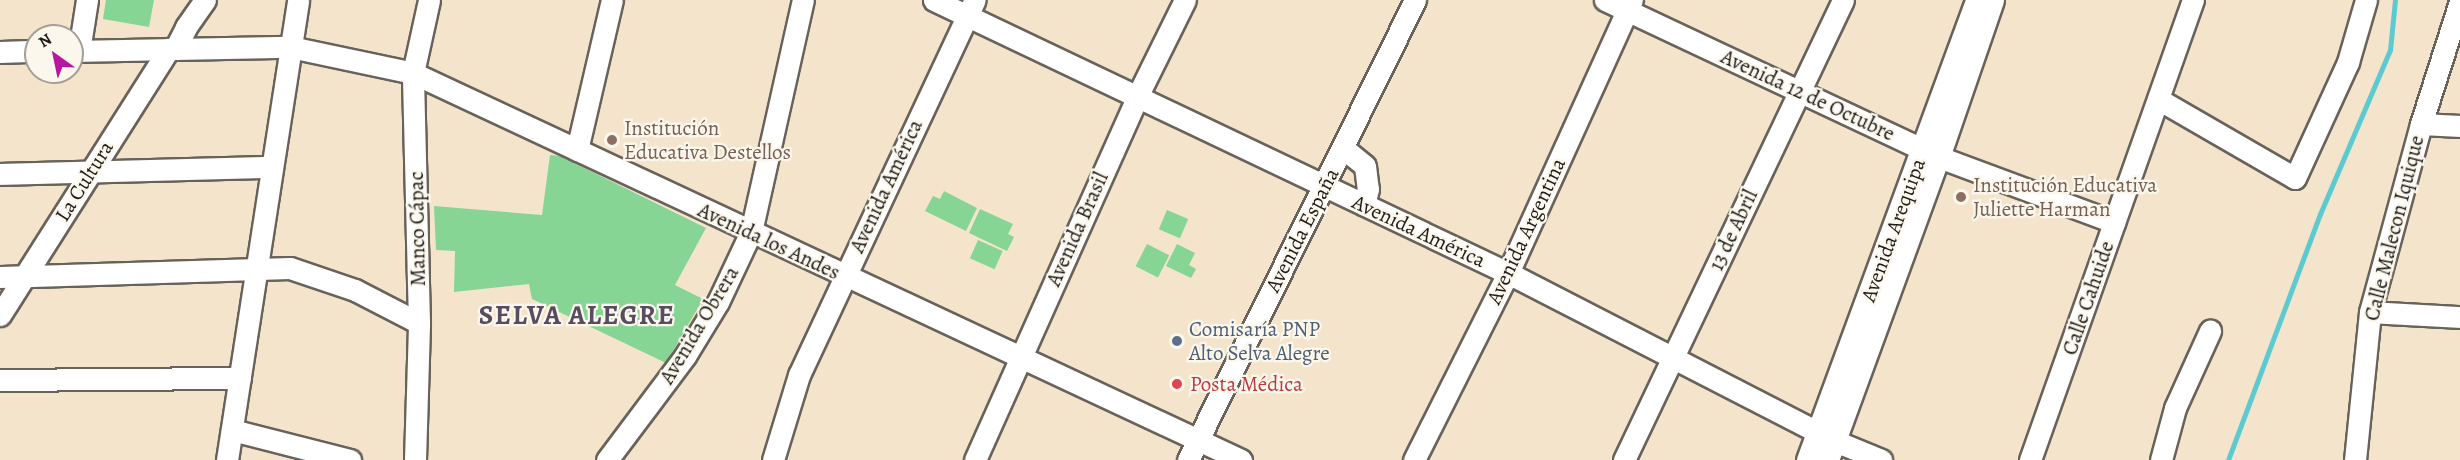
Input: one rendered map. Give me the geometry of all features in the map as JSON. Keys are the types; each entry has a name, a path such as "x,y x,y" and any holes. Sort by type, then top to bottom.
{"street":[{"path":"82,24 87,0"},
{"path":"186,27 190,0"},
{"path":"186,27 205,0"},
{"path":"226,460 298,0"},
{"name":"Manco Cápac","path":"415,460 419,323 413,73 429,0"},
{"path":"577,150 612,0"},
{"name":"Avenida Obrera","path":"607,460 685,356 718,302 751,232 803,0"},
{"name":"Avenida América","path":"934,0 971,8 1137,97 1508,273 1672,357 1827,444 1881,460"},
{"name":"Avenida Brasil","path":"975,460 1137,97 1185,0"},
{"name":"Avenida España","path":"1188,460 1415,0"},
{"name":"Avenida 12 de Octubre","path":"1605,0 1630,6 1798,91 1931,153 2114,222"},
{"name":"13 de Abril","path":"1624,460 1843,0"},
{"name":"Avenida Arequipa","path":"1931,153 1976,0"},
{"name":"Avenida Arequipa","path":"1807,460 1827,444 1931,153 1993,0"},
{"name":"Calle Cahuide","path":"2030,460 2193,0"},
{"path":"2158,99 2295,178 2348,62 2366,0"},
{"name":"Calle Malecon Iquique","path":"2355,460 2370,312 2421,124 2460,2"},
{"name":"Avenida Argentina","path":"1414,460 1508,273 1630,6"},
{"name":"Avenida América","path":"773,460 799,375 971,8"},
{"name":"La Cultura","path":"0,315 89,171 186,27"},
{"name":"Avenida los Andes","path":"84,51 290,47 413,73 1241,460"},
{"path":"0,52 24,51"},
{"path":"2421,124 2460,126"},
{"path":"1343,148 1365,166 1368,189 1364,205"},
{"path":"0,174 272,167"},
{"path":"0,277 290,268 356,290 419,323"},
{"path":"2370,312 2460,317"},
{"path":"2161,460 2175,408 2210,331"},
{"path":"0,380 240,378"},
{"path":"232,430 350,460"}],"green space":[{"path":"106,0 154,0 149,27 103,19"},
{"path":"550,155 560,156 706,228 675,285 703,299 666,363 532,299 529,284 454,292 455,251 436,250 434,206 542,215"},
{"path":"944,191 977,208 966,231 925,211 933,196 940,199"},
{"path":"980,209 1013,224 1008,234 1014,237 1007,251 969,233"},
{"path":"1167,210 1188,219 1180,238 1159,229"},
{"path":"978,240 1003,251 995,269 970,258"},
{"path":"1147,244 1169,255 1158,278 1136,266"},
{"path":"1177,244 1195,253 1189,265 1196,269 1191,278 1166,266"}],"waterway":[{"path":"2228,460 2320,214 2390,50 2395,0"}],"place":[{"name":"Institución Educativa Destellos","path":"612,140"},
{"name":"Institución Educativa Juliette Harman","path":"1961,197"},
{"name":"Comisaría PNP Alto Selva Alegre","path":"1177,341"},
{"name":"Posta Médica","path":"1177,384"}],"district":[{"name":"SELVA ALEGRE","path":"577,316"}]}
